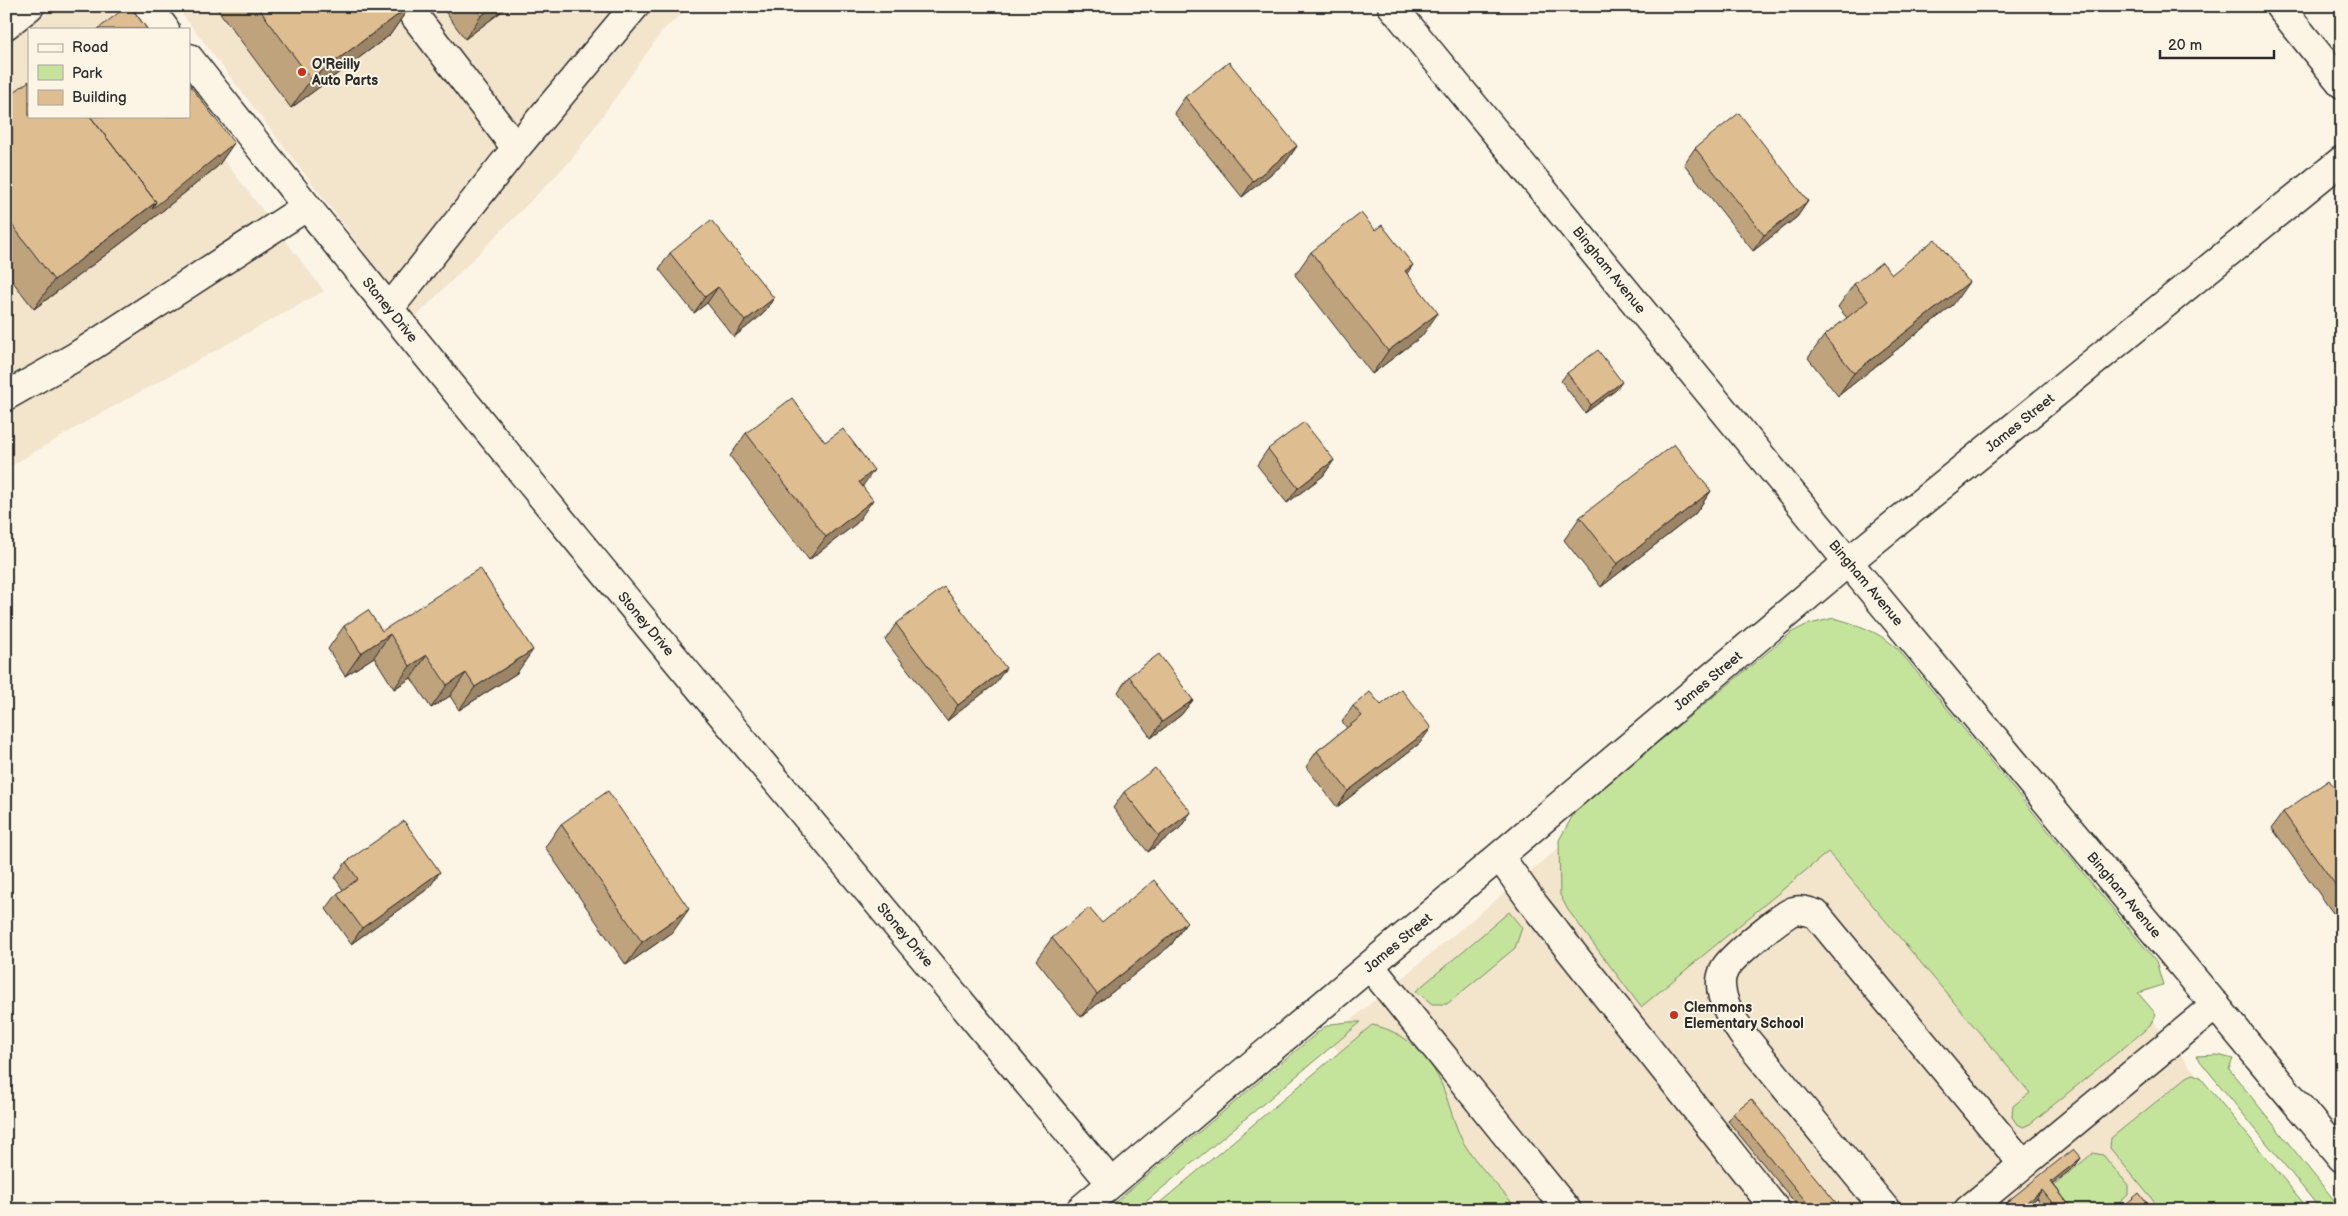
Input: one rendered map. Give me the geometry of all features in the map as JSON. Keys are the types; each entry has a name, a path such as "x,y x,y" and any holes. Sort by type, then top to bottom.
{"street":[{"path":"6,25 30,6"},
{"path":"148,6 164,28"},
{"path":"407,6 516,148"},
{"path":"389,309 516,148 635,6"},
{"name":"Bingham Avenue","path":"1392,6 1848,562 2342,1158"},
{"path":"2279,6 2342,84"},
{"name":"Stoney Drive","path":"190,59 306,207 634,608 1111,1183"},
{"name":"James Street","path":"1080,1210 1848,562 2342,160"},
{"path":"6,396 75,357 306,207"},
{"path":"1500,857 1542,914 1776,1210"},
{"path":"1886,1210 1745,1038 1724,1001 1720,983 1726,967 1773,925 1794,911 1804,910 1816,914 2023,1164"},
{"path":"1370,966 1567,1210"},
{"path":"1968,1210 2216,1005"}],"shaded area":[{"path":"6,6 107,6 123,28 28,28 28,118 190,118 190,115 324,291 89,420 6,469"},
{"path":"176,6 692,6 663,30 572,159 415,318"},
{"name":"Clemmons Elementary School","path":"1827,821 2142,1008 2308,1210 1470,1210 1328,1039 1567,841"}],"green space":[{"path":"1834,618 1867,629 1897,648 2156,961 2163,985 2138,993 2156,1014 2150,1026 2030,1124 2023,1127 2016,1123 2012,1117 2013,1106 2030,1093 1828,852 1641,1007 1568,910 1560,895 1559,840 1576,810 1792,632 1806,625"},
{"path":"1509,912 1522,928 1515,948 1447,1004 1432,1004 1416,991"},
{"path":"1361,1022 1136,1210 1106,1210 1323,1028 1331,1024"},
{"path":"1372,1025 1384,1028 1406,1039 1424,1056 1443,1088 1463,1142 1481,1167 1518,1210 1151,1210"},
{"path":"2218,1055 2233,1059 2229,1069 2342,1210 2321,1210 2196,1056"},
{"path":"2193,1074 2200,1077 2309,1210 2161,1210 2110,1148 2111,1138"},
{"path":"2093,1153 2103,1155 2128,1185 2128,1195 2111,1210 2069,1210 2051,1188"}],"building":[{"path":"127,6 130,6 146,28 99,28"},
{"path":"257,6 410,6 311,79"},
{"path":"474,6 495,6 481,16"},
{"path":"1229,62 1297,146 1253,181 1185,97"},
{"path":"28,82 28,118 92,118 156,202 54,280 6,217 6,98"},
{"path":"190,85 234,143 152,209 156,202 92,118 190,118"},
{"path":"1739,113 1808,201 1764,235 1695,148"},
{"path":"1361,213 1375,230 1382,225 1413,265 1405,271 1438,313 1388,351 1311,252"},
{"path":"711,220 774,298 745,321 718,287 705,297 670,253"},
{"path":"1935,239 1969,282 1854,373 1824,336 1868,301 1854,284 1882,262 1892,274"},
{"path":"1598,350 1622,382 1591,405 1567,373"},
{"path":"792,398 825,442 843,429 874,470 859,482 873,500 826,537 746,433"},
{"path":"1304,422 1334,460 1298,488 1268,449"},
{"path":"1674,444 1711,491 1617,564 1580,517"},
{"path":"480,568 533,650 475,687 466,673 447,685 427,655 410,666 390,634 361,653 344,626 368,610 382,631"},
{"path":"944,587 1006,668 958,705 896,624"},
{"path":"1159,654 1193,700 1162,722 1129,676"},
{"path":"1401,689 1431,728 1348,791 1317,751 1362,716 1353,706 1370,692 1381,705"},
{"path":"1155,768 1191,812 1159,836 1124,792"},
{"path":"2329,780 2342,798 2342,894 2283,812"},
{"path":"608,791 689,909 642,942 561,824"},
{"path":"404,821 440,872 362,928 337,894 358,879 346,862"},
{"path":"1154,880 1187,922 1097,994 1052,938 1089,908 1102,923"},
{"path":"1751,1099 1842,1210 1813,1210 1733,1113"},
{"path":"2073,1149 2081,1158 2051,1182 2073,1210 2058,1210 2042,1190 2017,1210 2006,1210 2003,1205"},
{"path":"2139,1193 2152,1210 2119,1210"}],"place":[{"name":"O'Reilly Auto Parts","path":"302,72"},
{"name":"Clemmons Elementary School","path":"1674,1015"}]}
